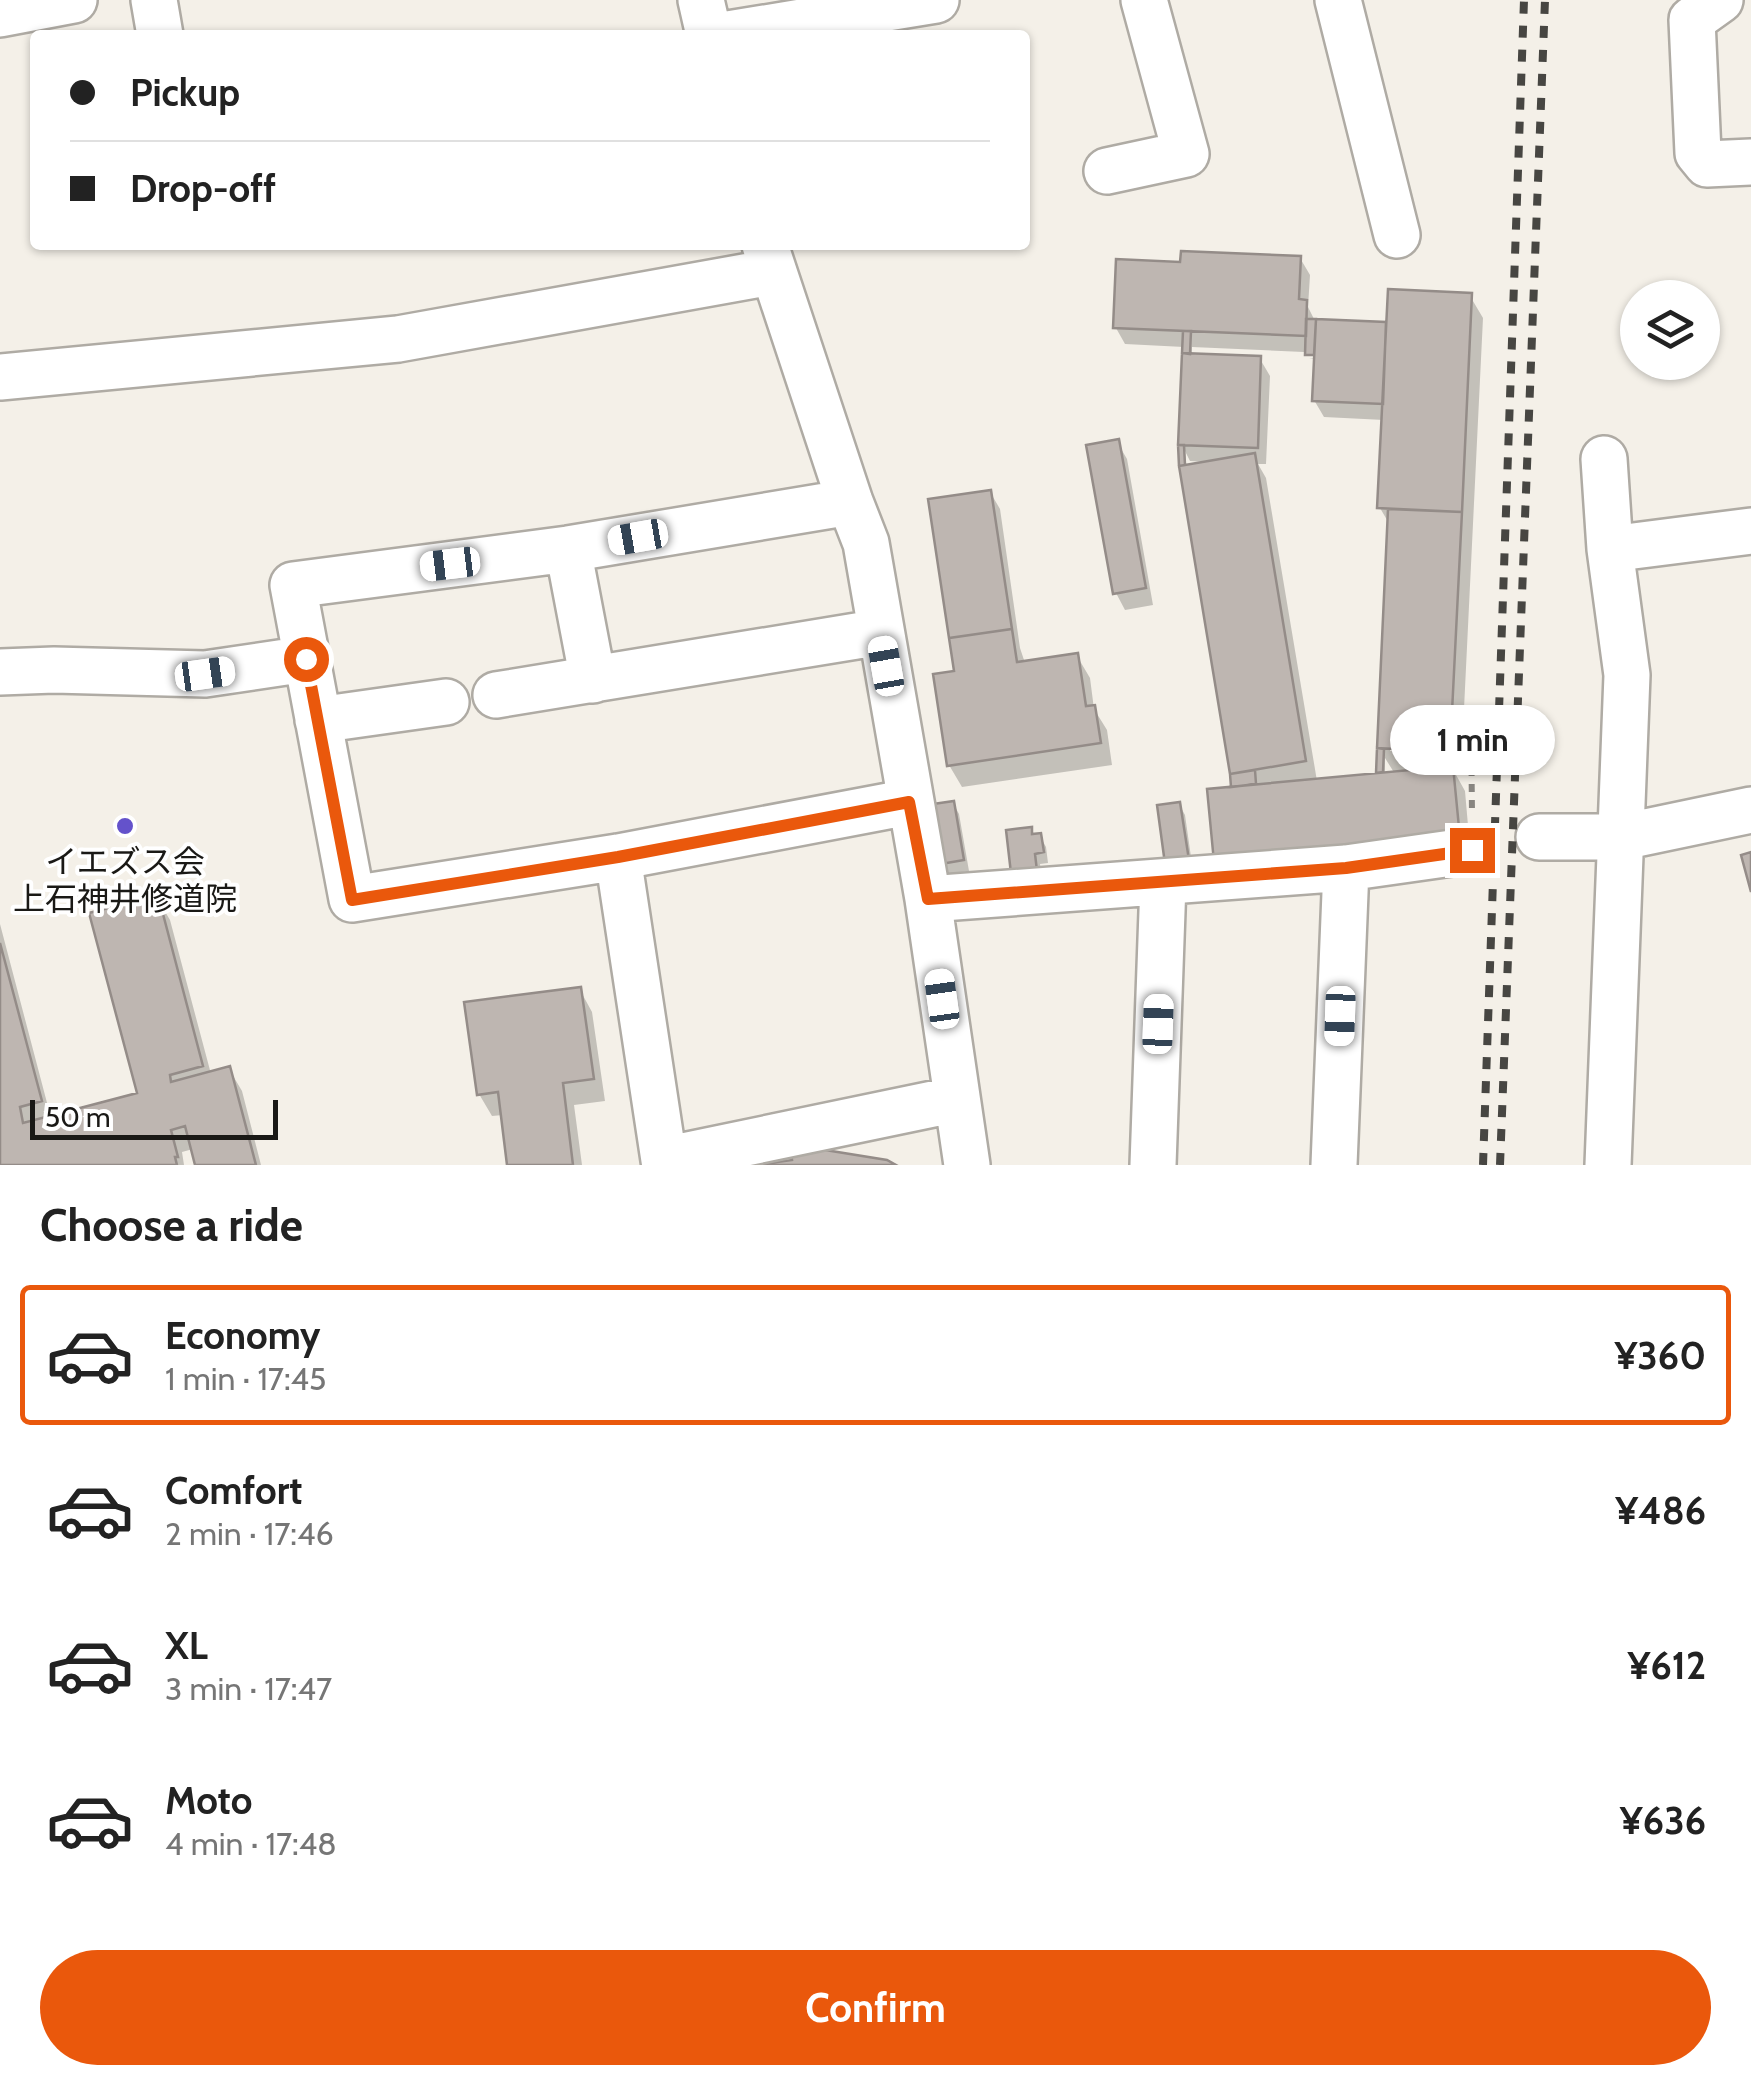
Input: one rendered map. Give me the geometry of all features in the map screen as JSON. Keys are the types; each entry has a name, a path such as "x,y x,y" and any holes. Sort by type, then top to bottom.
{"street":[{"path":"3,9 74,0"},
{"path":"154,0 159,30"},
{"path":"701,0 708,30"},
{"path":"753,30 936,0"},
{"path":"1107,170 1186,154 1144,0"},
{"path":"1338,0 1397,235"},
{"path":"1720,0 1692,20 1698,152 1706,164 1751,162"},
{"path":"0,377 398,339 769,259 866,543 928,899 967,1165"},
{"path":"1604,460 1610,549 1627,675 1608,1165"},
{"path":"850,502 568,549 294,585 352,900 618,857 909,802"},
{"path":"1610,549 1751,531"},
{"path":"568,549 593,680"},
{"path":"496,696 881,632"},
{"path":"0,672 205,674 306,659"},
{"path":"318,720 446,702"},
{"path":"1539,837 1622,837 1751,810"},
{"path":"928,899 1346,868 1472,850"},
{"path":"618,857 664,1160 957,1099"},
{"path":"1334,1165 1346,868"},
{"path":"1153,1165 1164,883"}],"path":[{"path":"1470,720 1472,850"}],"building":[{"path":"1181,251 1301,256 1299,299 1307,300 1306,336 1113,328 1116,259 1180,262"},
{"path":"1388,289 1472,293 1462,512 1377,508"},
{"path":"1306,319 1316,319 1314,355 1305,355"},
{"path":"1316,319 1386,322 1383,404 1312,401"},
{"path":"1183,331 1191,331 1190,354 1182,353"},
{"path":"1182,353 1261,356 1258,448 1178,445"},
{"path":"1119,439 1146,588 1113,594 1086,445"},
{"path":"1178,445 1184,445 1185,465 1179,466"},
{"path":"1255,453 1306,761 1230,774 1179,466"},
{"path":"991,490 1012,629 949,638 928,499"},
{"path":"1388,509 1462,512 1450,752 1377,748"},
{"path":"1012,629 1017,662 1078,653 1086,706 1095,705 1101,743 947,766 933,674 954,671 949,638"},
{"path":"1377,748 1384,749 1383,772 1376,773"},
{"path":"1453,766 1460,838 1214,862 1207,789"},
{"path":"1255,770 1256,784 1231,787 1230,774"},
{"path":"954,801 964,860 935,865 926,805"},
{"path":"1180,802 1189,860 1165,864 1157,805"},
{"path":"1032,827 1032,834 1041,833 1044,852 1035,854 1038,879 1012,882 1006,830"},
{"path":"1751,852 1751,892 1741,855"},
{"path":"158,895 203,1066 170,1075 171,1082 230,1066 256,1165 195,1165 185,1126 171,1130 177,1165 0,1165 0,943 42,1101 20,1107 23,1123 137,1093 89,913"},
{"path":"581,987 594,1079 563,1083 573,1165 507,1165 498,1092 477,1095 464,1002"},
{"path":"819,1149 887,1160 896,1165 756,1165 792,1160 791,1153"}],"railway":[{"path":"1483,1165 1524,0"},
{"path":"1500,1165 1545,0"}],"place":[{"name":"イエズス会 上石神井修道院","path":"125,826"}],"route":[{"path":"306,659 352,900 618,857 909,802 928,899 1346,868 1472,850"}]}
